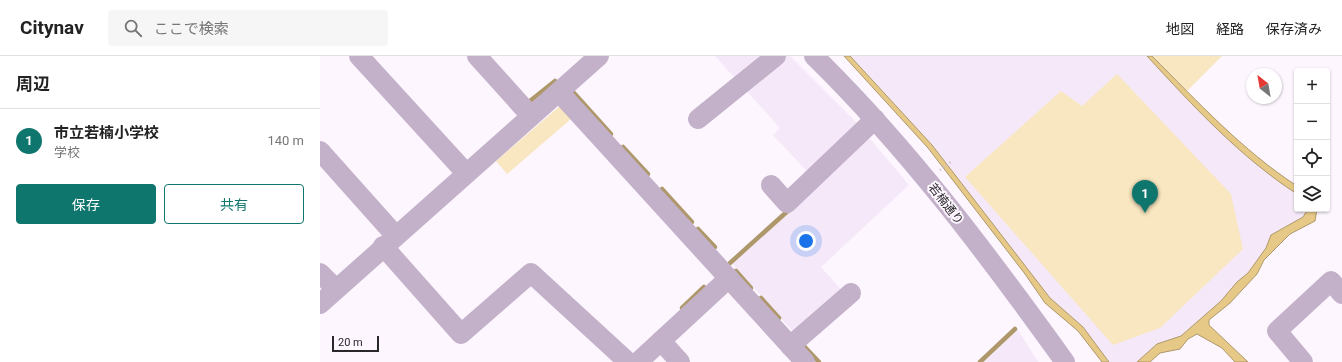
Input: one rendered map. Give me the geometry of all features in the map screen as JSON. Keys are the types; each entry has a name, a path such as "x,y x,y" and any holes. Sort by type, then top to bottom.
{"street":[{"path":"359,56 466,173"},
{"path":"477,56 531,116"},
{"path":"320,304 389,241 599,56"},
{"path":"698,119 776,56"},
{"name":"若楠通り","path":"814,56 912,160 954,212 1065,362"},
{"path":"559,92 805,362"},
{"path":"771,185 787,203 875,119"},
{"path":"320,151 461,334 531,273 628,362"},
{"path":"320,273 336,289"},
{"path":"638,362 729,278"},
{"path":"1303,362 1277,332 1331,281 1342,294"},
{"path":"790,346 851,293"},
{"path":"661,341 680,362"}],"path":[{"path":"938,172 952,161"}],"shaded area":[{"path":"715,56 790,56 855,121 909,185 821,267 844,293 796,335 730,261 817,182 773,135 780,128"},
{"path":"844,56 850,56 932,145 1050,298 1083,327 1109,362 1102,362 1078,331 1045,303 1025,274 928,148"},
{"path":"850,56 1147,56 1187,99 1231,142 1294,192 1294,212 1306,212 1303,217 1271,235 1266,248 1248,273 1237,282 1221,301 1181,336 1157,344 1137,362 1109,362 1083,327 1050,298 932,145"},
{"path":"1147,56 1152,56 1203,108 1239,141 1294,184 1294,192 1256,164 1218,130"},
{"path":"1153,56 1222,56 1187,91"},
{"path":"1117,74 1231,194 1243,249 1160,328 1113,345 965,177 1061,91 1082,106"},
{"path":"560,106 571,119 507,174 496,161"},
{"path":"1306,212 1316,212 1315,221 1290,234 1264,260 1257,274 1230,303 1209,320 1209,325 1248,362 1235,362 1222,348 1197,334 1188,339 1180,349 1160,353 1150,362 1137,362 1157,344 1181,336 1221,301 1237,282 1248,273 1266,248 1271,235 1303,217"},
{"path":"1018,330 1038,362 984,362"}],"waterway":[{"path":"530,101 555,81"},
{"path":"574,93 611,134"},
{"path":"623,147 648,174"},
{"path":"662,189 692,222"},
{"path":"730,263 791,208"},
{"path":"698,229 715,247"},
{"path":"736,271 751,288"},
{"path":"682,308 704,287"},
{"path":"761,298 779,318"},
{"path":"980,362 1015,329"},
{"path":"802,344 819,362"}],"place":[{"name":"市立若楠小学校","path":"1145,213"}]}
